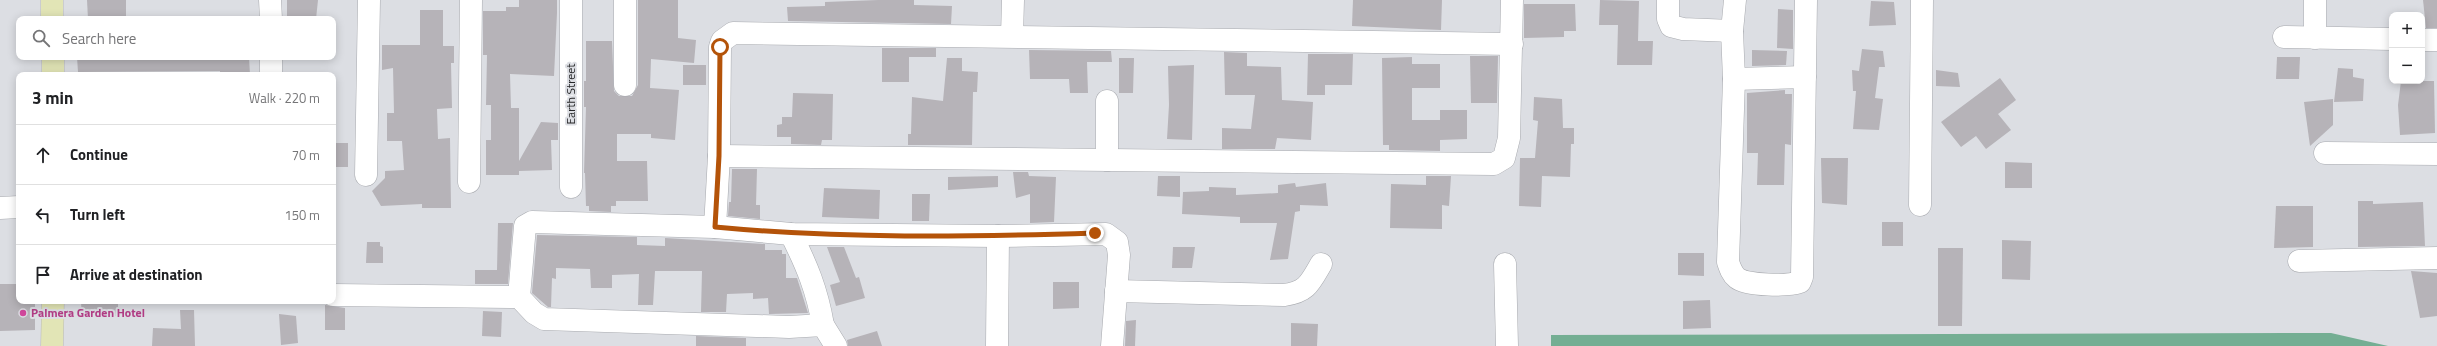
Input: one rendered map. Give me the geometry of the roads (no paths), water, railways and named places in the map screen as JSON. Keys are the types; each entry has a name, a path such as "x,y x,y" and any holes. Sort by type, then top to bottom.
{"main road":[{"path":"52,0 52,16"},
{"path":"53,60 53,72"},
{"path":"52,304 52,346"}],"street":[{"path":"270,0 271,16"},
{"path":"366,175 369,0"},
{"path":"469,182 471,0"},
{"name":"Earth Street","path":"571,0 571,187"},
{"path":"625,0 625,85"},
{"path":"1012,36 1013,0"},
{"path":"719,156 1494,164 1504,158 1509,138 1512,0"},
{"path":"1668,0 1668,19 1671,26 1683,29 1732,31"},
{"path":"1735,0 1732,31 1734,79 1728,262 1731,271 1745,282 1787,285 1800,282 1802,277 1806,0"},
{"path":"1920,205 1922,0"},
{"path":"2314,38 2315,0"},
{"path":"715,227 719,156 720,47 722,41 733,33 1512,44"},
{"path":"2284,37 2389,39"},
{"path":"2425,40 2437,40"},
{"path":"271,60 271,72"},
{"path":"1734,79 1805,77"},
{"path":"1107,101 1107,160"},
{"path":"2325,153 2437,154"},
{"path":"0,208 16,207"},
{"path":"519,297 524,231 528,224 715,227 791,234 998,236 1095,233 1112,237 1117,242 1118,255 1112,346"},
{"path":"791,234 811,275 818,297 823,325 836,346"},
{"path":"997,346 998,236"},
{"path":"2299,261 2437,258"},
{"path":"1116,291 1294,294 1307,287 1321,264"},
{"path":"1505,264 1507,346"},
{"path":"336,295 519,297 534,313 544,319 789,326 823,325"}],"place":[{"name":"Palmera Garden Hotel","path":"23,313"}]}
